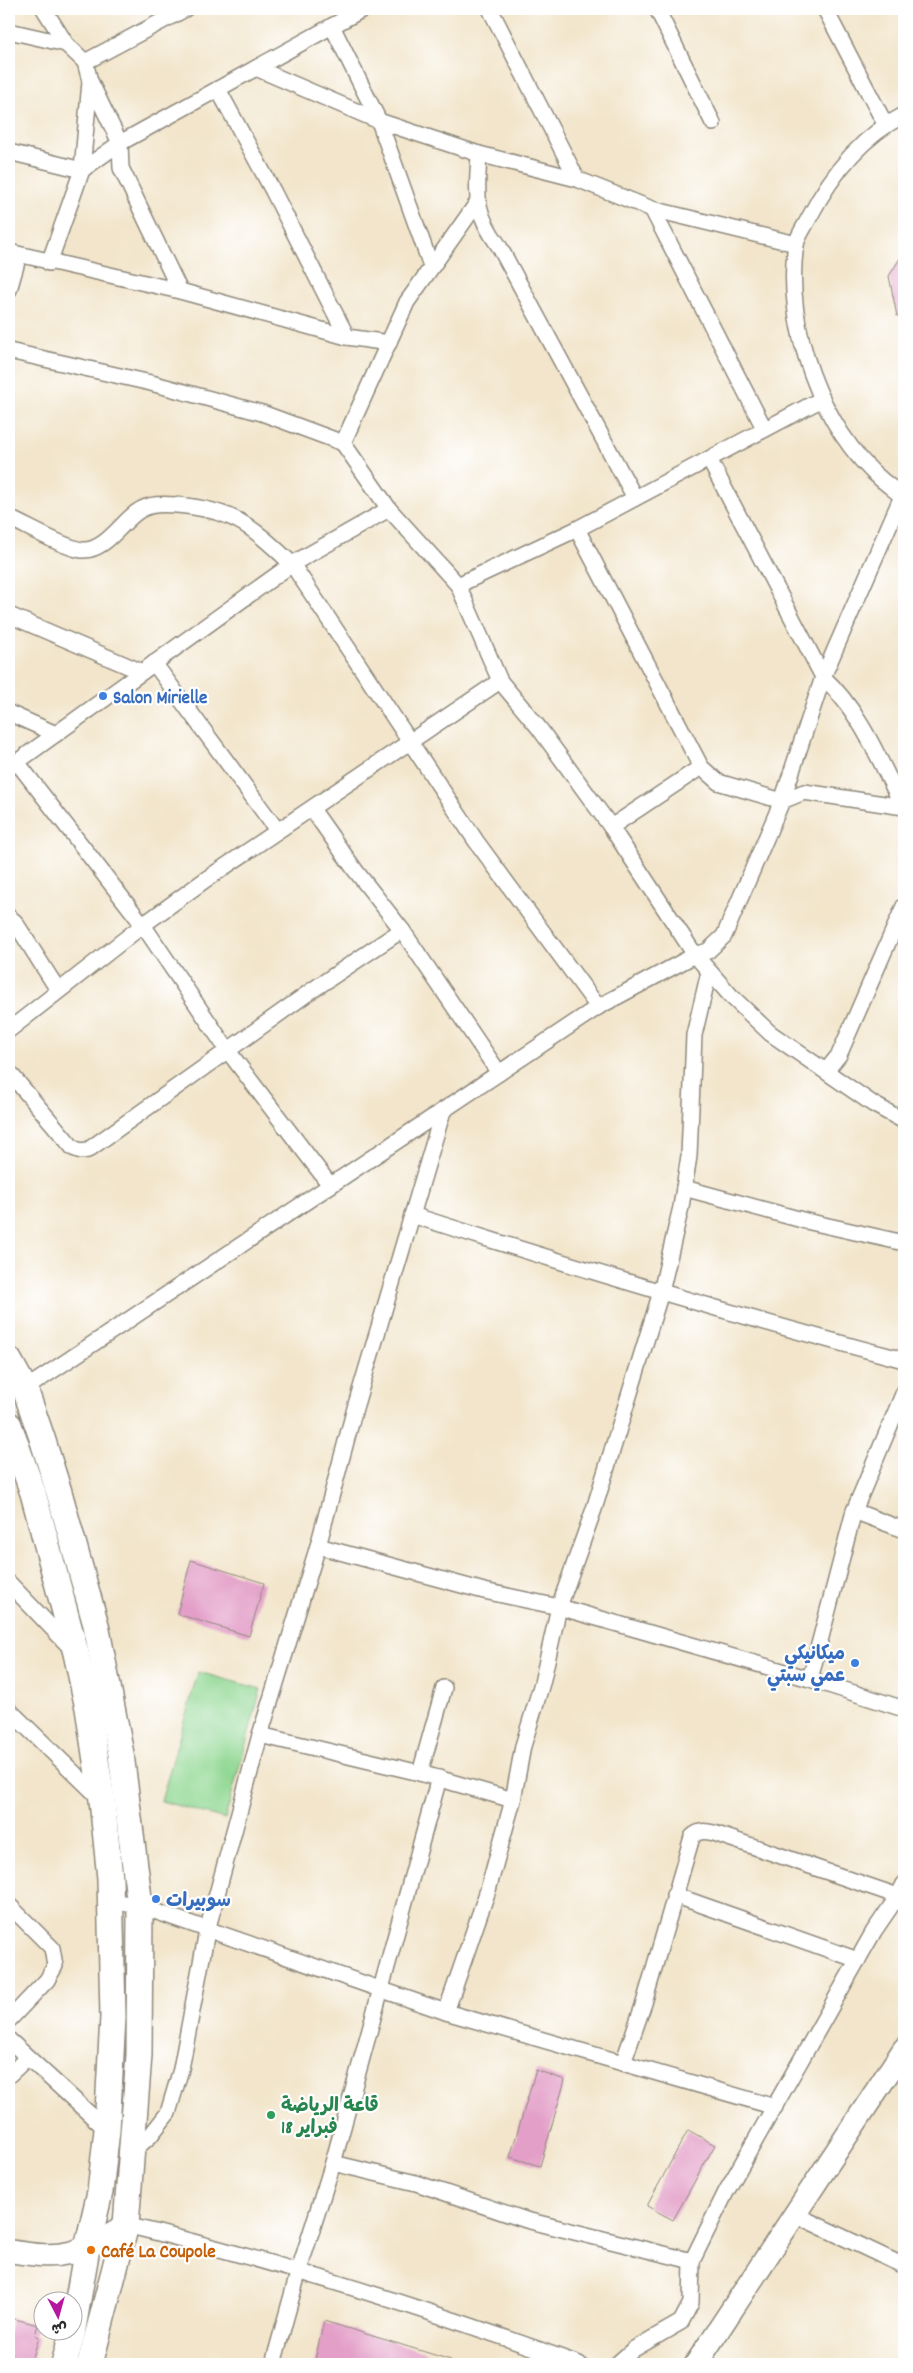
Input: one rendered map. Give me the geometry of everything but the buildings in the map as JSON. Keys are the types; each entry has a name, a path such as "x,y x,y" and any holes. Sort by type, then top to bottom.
{"main road":[{"path":"9,1360 26,1389 59,1492 96,1625 121,1754 140,1906 138,2055 133,2151 126,2225 95,2363"},
{"path":"9,1425 33,1493 76,1654 88,1708 102,1800 111,1901 113,2017 107,2130 100,2192 87,2248 72,2334 64,2364"},
{"path":"696,2364 904,2049"},
{"path":"9,2251 40,2257 64,2256 87,2248 126,2225"}],"street":[{"path":"44,9 66,44 85,62 90,81 120,143 121,168 180,291"},
{"path":"85,62 185,9"},
{"path":"9,152 82,170 120,143 363,9"},
{"path":"490,9 577,180"},
{"path":"657,9 713,123"},
{"path":"825,9 885,124"},
{"path":"332,26 379,121 431,266"},
{"path":"9,31 66,44"},
{"path":"256,68 379,121 479,154 577,180 652,209 796,244"},
{"path":"49,262 82,170 90,81"},
{"path":"218,89 273,191 347,337"},
{"path":"26,1389 598,1007 695,956 708,952 724,936 782,801 823,677 903,497 866,466 842,434 822,399 805,352 794,297 796,244 812,211 854,150 885,124 904,115"},
{"path":"479,154 477,203 486,229 499,246 635,498"},
{"path":"343,443 407,302 477,203"},
{"path":"652,209 764,428"},
{"path":"9,290 14,254 180,291 347,337 389,343"},
{"path":"9,351 160,385 262,413 343,443 389,509 458,585 500,681 540,728 611,827 695,956 770,1033 874,1104 904,1121"},
{"path":"458,585 577,529 764,428 822,399"},
{"path":"709,459 823,677 842,694 881,761 903,806"},
{"path":"9,518 82,550 98,547 138,511 150,506 165,504 209,508 236,518 257,531 292,564 476,841 598,1007"},
{"path":"330,1186 228,1051 143,925 13,765 292,564 389,509"},
{"path":"577,529 701,767 718,782 782,801 804,792 903,806"},
{"path":"9,616 148,668 277,830"},
{"path":"10,1026 143,925 277,830 312,809 500,681"},
{"path":"9,713 56,734"},
{"path":"611,827 701,767"},
{"path":"312,809 355,870 402,930 500,1073"},
{"path":"826,1072 839,1055 904,906"},
{"path":"9,916 15,922 58,990"},
{"path":"9,1072 73,1148 80,1151 96,1146 311,991 402,930"},
{"path":"446,2012 488,1890 513,1800 523,1746 542,1683 559,1607 594,1509 662,1292 689,1156 694,1035 709,972"},
{"path":"133,2151 150,2136 168,2113 180,2069 207,1931 260,1735 318,1546 355,1408 443,1111"},
{"path":"684,1188 806,1221 904,1243"},
{"path":"412,1215 796,1332 904,1360"},
{"path":"810,1679 854,1511 904,1392"},
{"path":"854,1511 904,1530"},
{"path":"318,1546 484,1591 559,1607 810,1679 904,1709"},
{"path":"9,1583 76,1654"},
{"path":"420,1773 444,1688"},
{"path":"9,1710 102,1800"},
{"path":"260,1735 420,1773 513,1800"},
{"path":"273,2364 382,1991 439,1778"},
{"path":"617,2364 634,2349 680,2322 691,2303 692,2261 726,2192 874,1931 901,1890 705,1831 696,1833 692,1837 644,2003 623,2063"},
{"path":"674,1895 858,1960"},
{"path":"111,1901 140,1906 207,1931 446,2012 775,2107"},
{"path":"9,1905 52,1948 55,1966 47,1980 9,2020"},
{"path":"9,2040 107,2130"},
{"path":"9,2075 27,2058"},
{"path":"333,2162 416,2183 526,2220 692,2261"},
{"path":"796,2215 904,2266"},
{"path":"126,2225 299,2270 456,2320 578,2364"}],"green space":[{"path":"198,1672 261,1689 225,1819 161,1801"}],"place":[{"name":"Salon Mirielle","path":"103,696"},
{"name":"ميكانيكي عمي سبتي","path":"855,1663"},
{"name":"سوبيرات","path":"156,1899"},
{"name":"قاعة الرياضة 18 فبراير","path":"271,2115"},
{"name":"Café La Coupole","path":"91,2250"}]}
